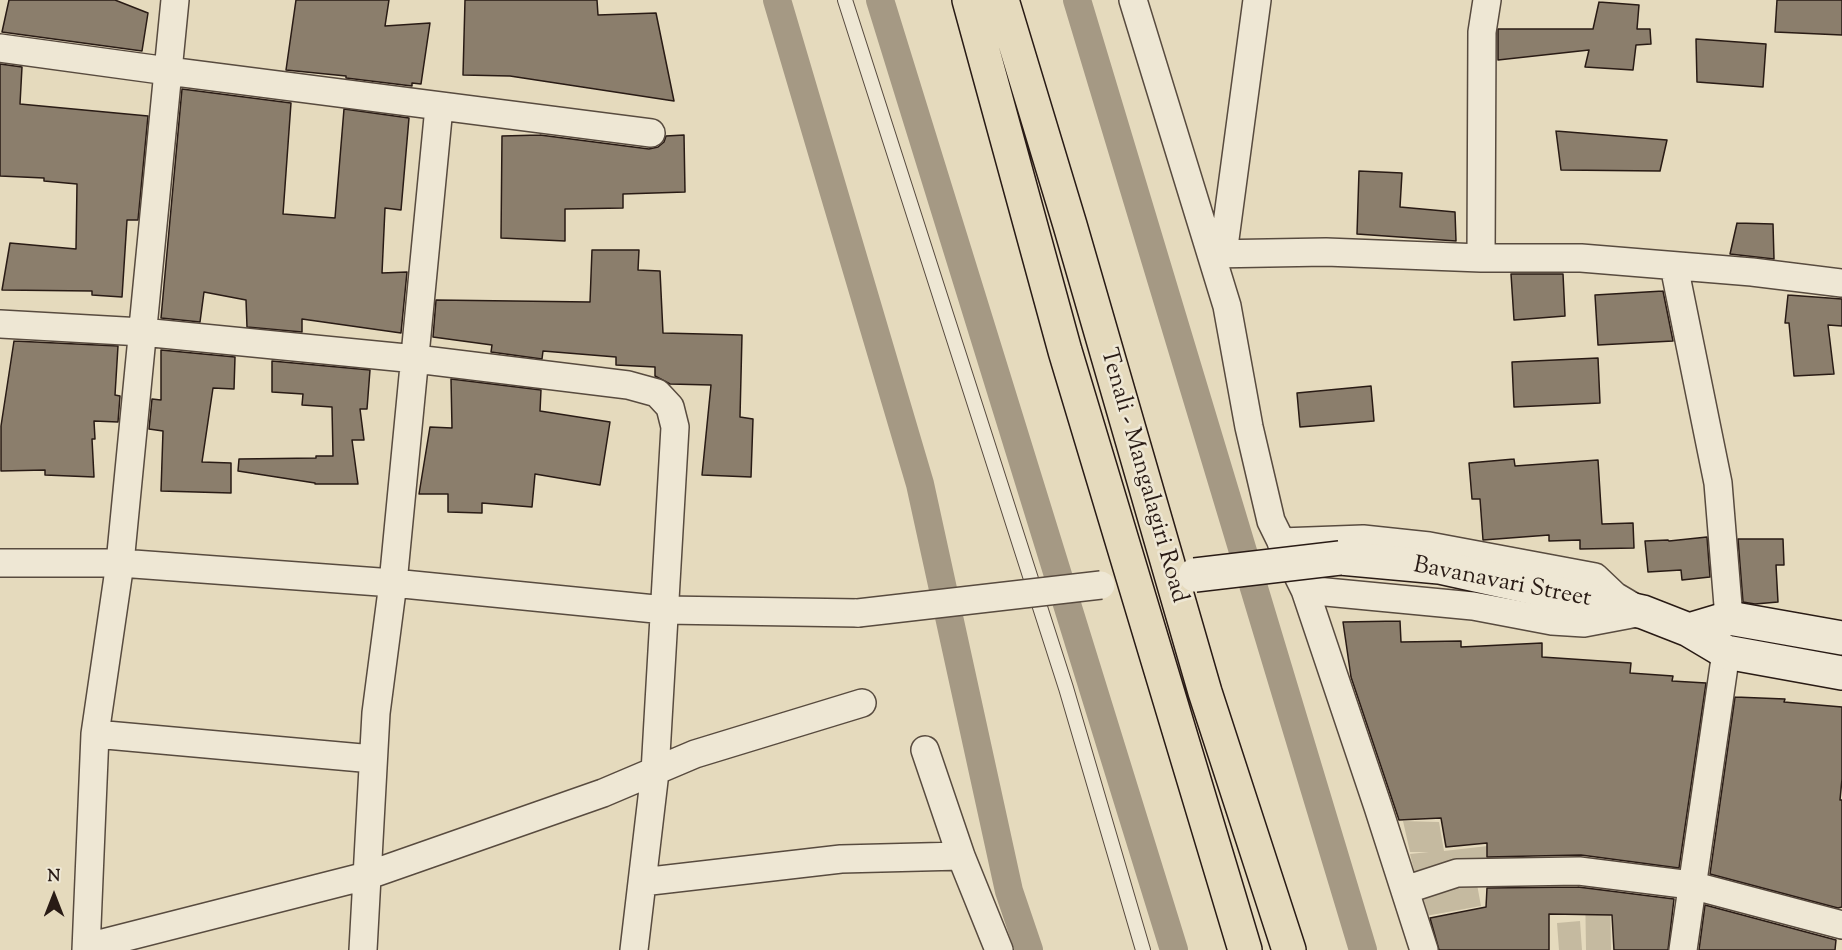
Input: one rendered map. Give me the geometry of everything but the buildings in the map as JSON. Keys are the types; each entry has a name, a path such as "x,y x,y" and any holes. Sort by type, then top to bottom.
{"main road":[{"path":"969,0 1065,351 1117,581 1245,950"},
{"name":"Tenali - Mangalagiri Road","path":"1002,0 1070,225 1183,577 1205,692 1290,950"},
{"name":"Bavanavari Street","path":"1117,581 1183,577 1340,558 1439,567 1643,612 1689,630 1726,652 1842,674"},
{"path":"1689,630 1729,618 1842,638"}],"street":[{"path":"175,0 120,563 95,734 86,948 366,876 603,793 695,754 861,703"},
{"path":"1133,0 1217,254 1249,428 1271,521 1305,590 1424,950"},
{"path":"1217,254 1257,0"},
{"path":"1480,258 1482,32 1486,0"},
{"path":"0,48 651,133"},
{"path":"363,950 376,713 393,583 439,107"},
{"path":"1217,254 1326,252 1480,258 1581,258 1752,272 1842,283"},
{"path":"1674,266 1718,483 1729,618"},
{"path":"0,324 142,332 416,359 628,385 657,393 670,406 675,427 655,772 634,950"},
{"path":"1281,542 1364,539 1429,546 1595,577 1615,596 1643,612"},
{"path":"0,563 120,563 393,583 665,610 858,613 1117,581"},
{"path":"1305,590 1473,606 1552,621 1584,623 1643,612"},
{"path":"1683,950 1726,652"},
{"path":"95,734 373,759"},
{"path":"925,750 961,856 999,950"},
{"path":"642,882 841,859 961,856"},
{"path":"1405,890 1457,873 1579,871 1691,885 1842,925"}],"lane":[{"path":"845,0 1066,687 1143,950"}],"shaded area":[{"path":"1403,821 1439,822 1444,851 1514,843 1516,869 1417,882 1410,854 1429,852 1410,852"},
{"path":"1476,879 1481,906 1426,916 1421,889"},
{"path":"1610,884 1611,950 1586,950 1585,885"},
{"path":"1580,921 1582,950 1559,950 1557,923"}],"waterway":[{"path":"777,0 920,484 1009,891 1029,950"},
{"path":"880,0 1174,950"},
{"path":"1077,0 1363,950"}]}
